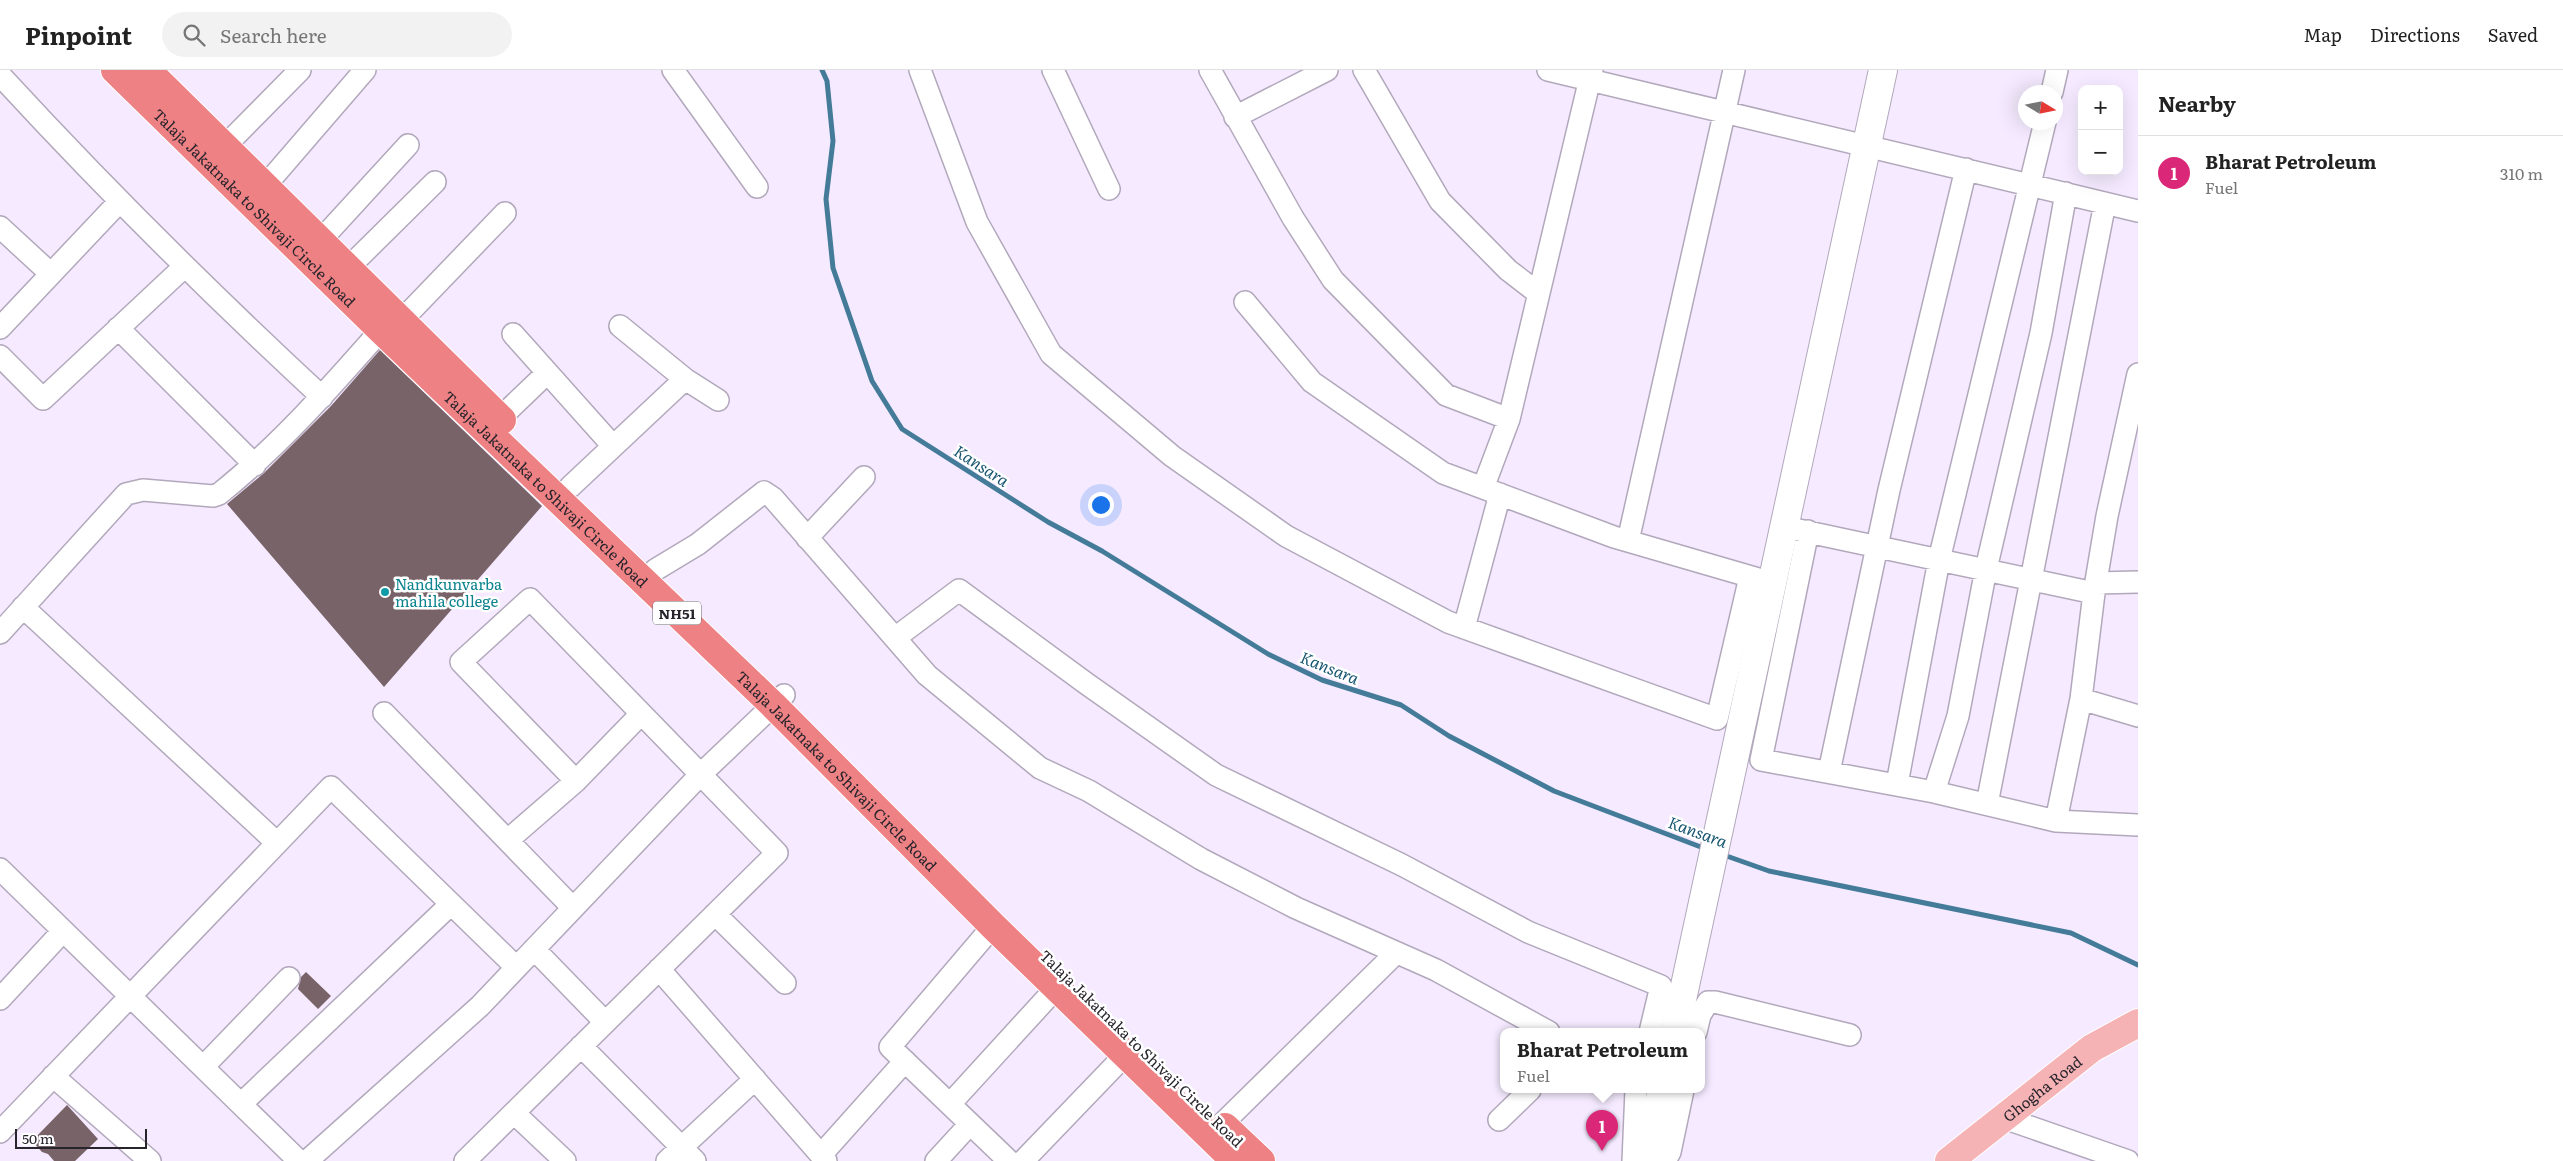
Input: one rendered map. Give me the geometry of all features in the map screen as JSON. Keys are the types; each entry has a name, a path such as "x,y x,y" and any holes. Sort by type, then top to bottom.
{"highway":[{"name":"Talaja Jakatnaka to Shivaji Circle Road","path":"114,70 391,325 1002,915 1261,1161"},
{"name":"Talaja Jakatnaka to Shivaji Circle Road","path":"148,70 348,268 391,325 500,418 655,570 993,926 1125,1055 1226,1158"}],"main road":[{"name":"Ghogha Road","path":"1949,1161 2092,1048 2138,1023"}],"street":[{"path":"225,146 300,70"},
{"path":"265,186 365,70"},
{"path":"673,70 758,187"},
{"path":"920,70 977,222 1051,354 1172,456 1286,536 1448,622 1717,718 1761,580 1796,529"},
{"path":"1054,70 1109,189"},
{"path":"1210,70 1293,218 1333,280 1446,395 1509,419"},
{"path":"1235,117 1327,70"},
{"path":"1364,70 1440,201 1508,270 1538,294"},
{"path":"1548,70 1591,75 1724,111 2138,211"},
{"path":"1628,541 1734,70"},
{"path":"1883,70 1865,144 1796,529 1761,760 1897,784 2056,821 2138,825"},
{"path":"2054,85 2057,70"},
{"path":"1464,628 1492,491 1591,75"},
{"path":"2,83 185,266 322,397"},
{"path":"1897,784 1939,560 2043,130"},
{"path":"320,241 408,145"},
{"path":"1829,772 1877,547 1966,168"},
{"path":"348,268 435,182"},
{"path":"1934,792 1958,716 1986,569 2041,333 2066,193"},
{"path":"0,328 120,201"},
{"path":"1987,804 2105,202"},
{"path":"0,633 126,494 143,490 213,496 255,465 391,325 505,212"},
{"path":"0,227 51,274"},
{"path":"0,356 43,399 185,266"},
{"path":"1245,302 1312,382 1443,473 1628,541 1761,580"},
{"path":"620,326 685,379 718,400"},
{"path":"118,328 255,465"},
{"path":"513,334 614,446"},
{"path":"500,418 548,373"},
{"path":"2056,821 2081,699 2095,588 2107,516 2132,423 2138,374"},
{"path":"570,487 685,379"},
{"path":"808,538 864,477"},
{"path":"655,570 698,544 764,492 773,498 927,675 1040,768 1089,791 1201,859 1296,908 1436,970 1542,1028"},
{"path":"1796,529 1939,560 2095,588 2138,582"},
{"path":"1676,1028 1767,612 1761,580"},
{"path":"895,638 959,590 1087,684 1216,775 1402,865 1528,932 1661,986 1651,1028"},
{"path":"465,1161 777,853 530,599 461,662 576,781"},
{"path":"23,607 277,843"},
{"path":"2081,699 2138,716"},
{"path":"307,1161 480,1006 700,775 779,700"},
{"path":"384,713 573,908"},
{"path":"508,840 576,781 641,714"},
{"path":"0,1132 331,787 516,967"},
{"path":"0,869 300,1161"},
{"path":"241,1104 451,904"},
{"path":"715,914 785,983"},
{"path":"993,926 890,1047 1009,1161"},
{"path":"0,999 63,931"},
{"path":"534,949 605,1022"},
{"path":"1222,1124 1396,953"},
{"path":"659,969 824,1158 905,1061"},
{"path":"203,1067 289,978"},
{"path":"950,1104 1056,988"},
{"path":"1697,1028 1703,1008 1708,1002 1715,1002 1850,1035"},
{"path":"581,1046 681,1156 755,1079"},
{"path":"1023,1161 1125,1055"},
{"path":"53,1076 150,1161"},
{"path":"1499,1120 1527,1093"},
{"path":"1633,1161 1636,1093"},
{"path":"1646,1161 1661,1093"},
{"path":"1665,1161 1670,1152 1683,1093"},
{"path":"514,1112 565,1161"},
{"path":"2004,1118 2128,1161"},
{"path":"936,1161 970,1124"}],"building":[{"name":"Nandkunvarba mahila college","path":"380,350 542,506 384,687 227,504 264,473 331,406"},
{"path":"306,972 331,996 318,1009 298,989 301,977"},
{"path":"67,1105 98,1139 75,1161 54,1161 32,1141"}],"waterway":[{"name":"Kansara","path":"822,70 827,81 833,141 826,199 833,268 872,381 902,429 1048,522 1102,551 1268,654 1322,680 1401,705 1449,736 1554,791 1706,849"},
{"name":"Kansara","path":"1721,854 1769,871 2071,933 2138,965"}],"place":[{"name":"Nandkunvarba mahila college","path":"385,592"},
{"name":"Bharat Petroleum","path":"1602,1151"}]}
